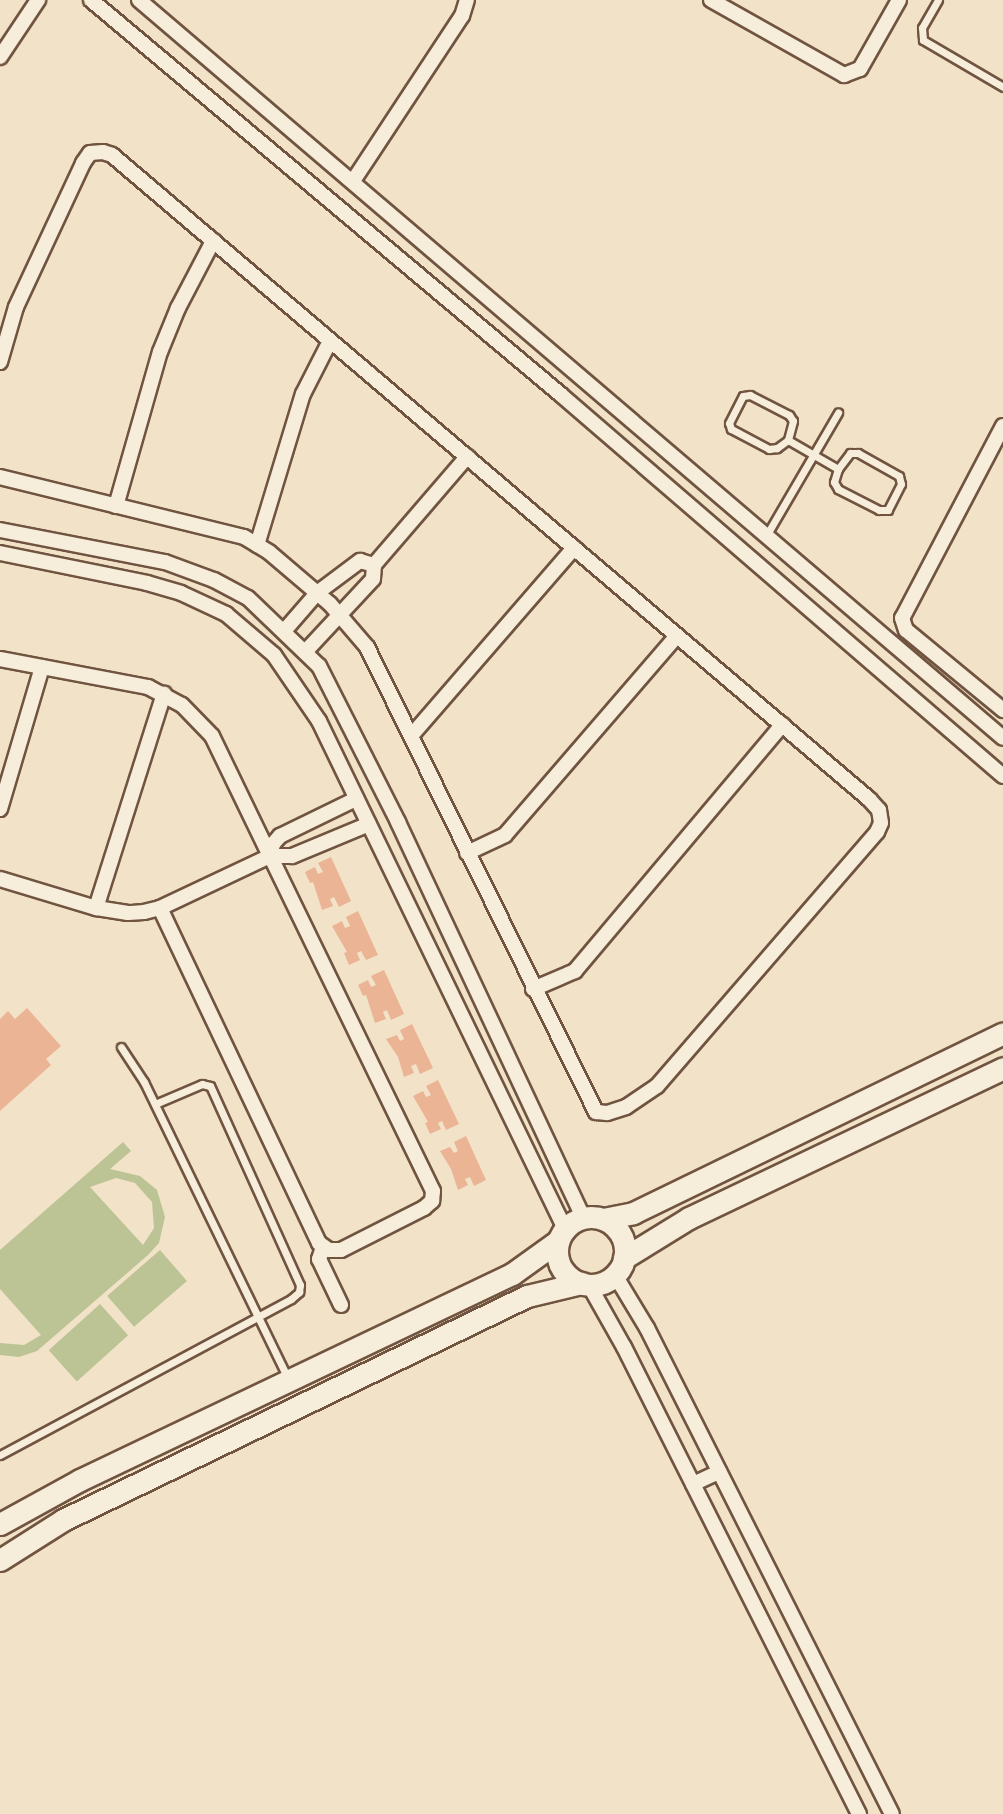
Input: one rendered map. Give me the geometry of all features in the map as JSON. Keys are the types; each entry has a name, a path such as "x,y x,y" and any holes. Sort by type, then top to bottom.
{"main road":[{"path":"0,1524 80,1480 512,1274 561,1235 593,1218 633,1213 1003,1033"},
{"path":"0,1560 63,1520 527,1296 585,1284 599,1284 689,1218 1003,1068"},
{"path":"593,1218 618,1230 625,1248 620,1266"},
{"path":"561,1235 558,1263 572,1279 585,1284"}],"street":[{"path":"0,57 38,0"},
{"path":"91,0 570,403 1003,776"},
{"path":"139,0 1003,738"},
{"path":"353,181 462,16 467,0"},
{"path":"711,0 844,75 860,69 899,0"},
{"path":"0,362 16,307 82,163 90,153 103,152 112,155 869,799 879,810 881,823 877,832 657,1086 626,1107 607,1113 596,1112 533,989 368,647 338,613 317,593 244,537 0,477"},
{"path":"116,506 160,352 178,308 213,241"},
{"path":"257,545 303,394 330,341"},
{"path":"1003,426 906,605 902,618 906,630 1003,710"},
{"path":"306,651 338,613 373,579 374,565 467,457"},
{"path":"0,530 166,562 214,580 248,598 306,651 334,692 477,992 593,1218"},
{"path":"411,736 574,548"},
{"path":"0,553 147,583 204,603 226,614 261,641 307,701 456,1000 561,1235"},
{"path":"123,579 127,555"},
{"path":"285,630 317,593 360,561 374,565"},
{"path":"467,853 505,835 677,636"},
{"path":"0,659 148,687 183,705 212,736 433,1191 429,1205 341,1250 323,1247 316,1238 160,908"},
{"path":"0,809 43,667"},
{"path":"96,908 164,694"},
{"path":"533,989 575,971 782,725"},
{"path":"270,856 273,844 280,836 356,799"},
{"path":"0,879 96,908 128,913 160,908 270,856 292,856 369,824"},
{"path":"456,1000 477,992"},
{"path":"323,1247 319,1259 341,1305"},
{"path":"620,1266 647,1328 892,1814"},
{"path":"585,1284 693,1484 859,1814"},
{"path":"693,1484 719,1472"}],"lane":[{"path":"938,0 922,28 923,40 1003,87"},
{"path":"750,395 789,415 793,421 788,440 777,448 769,449 731,429 729,423 743,396 750,395"},
{"path":"765,536 838,413"},
{"path":"788,440 838,469"},
{"path":"850,453 858,453 899,476 901,484 888,510 879,510 838,489 834,482 838,469 850,453"},
{"path":"121,1047 155,1104 289,1379"},
{"path":"0,1455 292,1299 300,1285 210,1086 204,1083 155,1104"}],"green space":[{"path":"123,1142 131,1151 110,1169 140,1176 157,1190 165,1217 159,1243 148,1255 37,1351 19,1357 0,1355 0,1343 24,1345 41,1335 0,1289 0,1250","holes":["116,1178 135,1183 152,1202 154,1228 143,1245 90,1187"]},
{"path":"160,1250 187,1281 134,1327 107,1296"},
{"path":"100,1304 128,1335 77,1381 49,1350"}],"building":[{"path":"331,857 351,901 339,907 334,897 330,899 333,906 322,910 313,882 310,883 305,872 315,867 318,874 323,872 318,863"},
{"path":"358,911 378,955 366,960 361,951 357,953 360,960 349,965 344,953 347,952 332,926 342,921 345,928 350,926 346,917"},
{"path":"384,970 404,1014 391,1020 387,1010 383,1012 386,1019 375,1023 366,995 363,996 358,985 368,980 371,987 376,985 371,976"},
{"path":"27,1008 61,1046 46,1059 51,1065 0,1111 0,1019 8,1011 15,1019"},
{"path":"412,1024 433,1068 420,1074 416,1064 411,1066 414,1073 404,1077 398,1057 386,1039 397,1035 400,1041 404,1039 400,1030"},
{"path":"438,1080 459,1124 446,1130 442,1121 438,1123 441,1129 430,1134 425,1123 428,1122 413,1096 423,1091 426,1097 431,1095 426,1086"},
{"path":"466,1136 486,1180 474,1186 470,1177 465,1179 468,1185 458,1190 451,1169 440,1151 450,1147 454,1153 458,1151 454,1142"}]}
